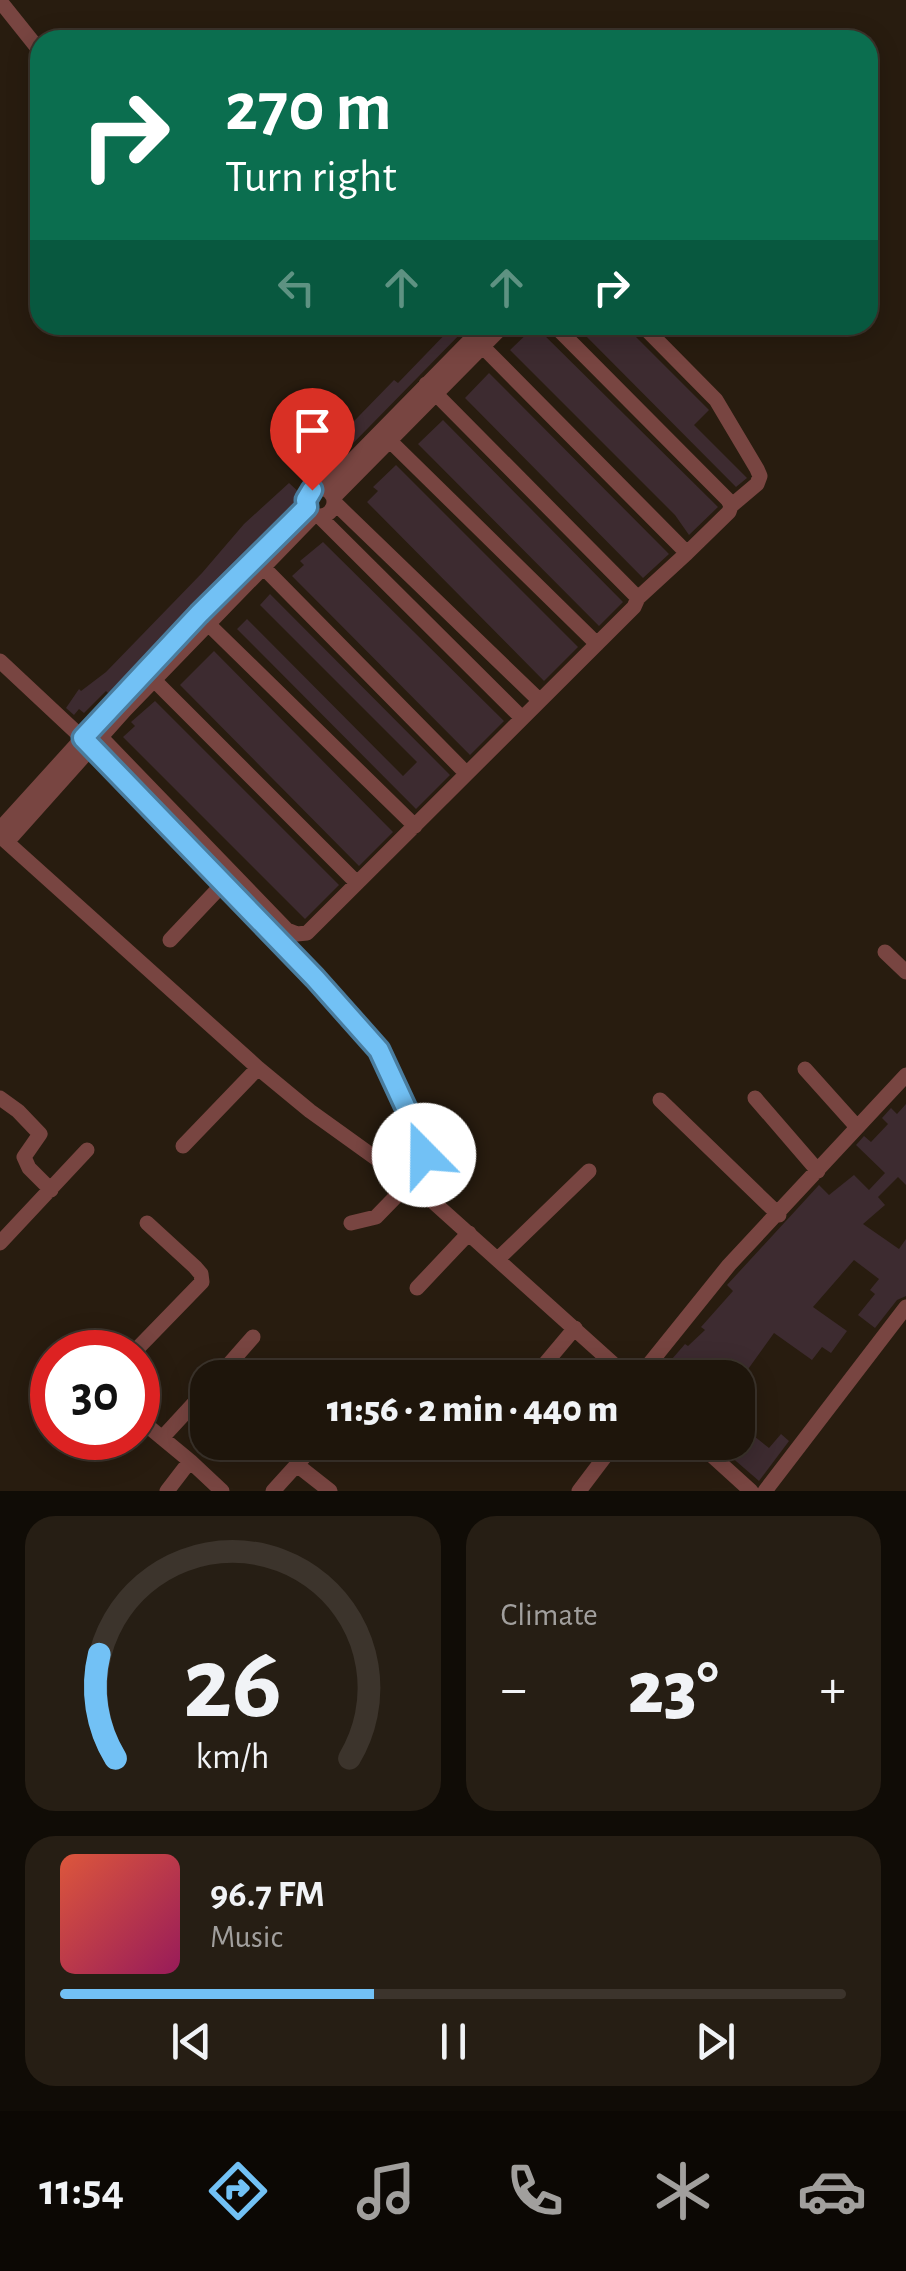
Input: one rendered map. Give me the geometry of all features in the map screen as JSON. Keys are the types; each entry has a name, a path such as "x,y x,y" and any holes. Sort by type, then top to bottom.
{"street":[{"path":"0,1 30,38"},
{"path":"332,496 390,441 477,335"},
{"path":"494,335 431,390 332,496 331,513 314,513 204,619 2,836 258,1068 310,1111 412,1183 610,1360"},
{"path":"564,335 718,488 731,506"},
{"path":"0,661 92,738 287,930 307,933 638,603 638,598 757,484 760,476 716,400 652,335"},
{"path":"483,347 688,553"},
{"path":"431,390 638,598"},
{"path":"390,441 597,644"},
{"path":"521,717 314,513 308,494 318,487 332,496 539,700"},
{"path":"92,738 155,681 204,619 264,568 314,513"},
{"path":"264,568 466,773"},
{"path":"419,616 434,598"},
{"path":"204,619 415,826"},
{"path":"155,681 357,884"},
{"path":"92,738 222,885 315,978 379,1050 425,1149 412,1183"},
{"path":"170,940 222,885"},
{"path":"885,952 906,972"},
{"path":"183,1146 258,1068"},
{"path":"805,1069 857,1127"},
{"path":"652,1360 729,1265 906,1075"},
{"path":"0,1098 18,1110 40,1134 24,1157 29,1168 51,1190"},
{"path":"755,1098 818,1171"},
{"path":"660,1100 779,1214"},
{"path":"0,1243 88,1150"},
{"path":"351,1223 376,1217 451,1150"},
{"path":"498,1259 589,1171"},
{"path":"147,1223 196,1267 202,1282 155,1330"},
{"path":"417,1288 469,1233"},
{"path":"765,1491 906,1307"},
{"path":"547,1360 575,1328"},
{"path":"233,1360 253,1337"},
{"path":"190,1408 162,1438 222,1491"},
{"path":"273,1491 301,1460"},
{"path":"578,1491 602,1460"},
{"path":"717,1460 751,1491"},
{"path":"168,1491 190,1461"},
{"path":"297,1465 330,1491"}],"building":[{"path":"444,335 459,335 319,478 305,464 318,450 322,454 394,380 398,383"},
{"path":"526,335 544,335 718,507 689,535 675,515 510,350"},
{"path":"585,335 634,335 709,410 694,425 747,478 736,487"},
{"path":"489,373 669,554 643,578 465,398"},
{"path":"443,420 623,602 599,626 418,444"},
{"path":"396,465 578,647 544,681 367,502 378,491 373,487"},
{"path":"289,483 302,495 108,693 84,713 79,709 74,715 66,708 79,689 106,672 244,524"},
{"path":"323,542 504,721 470,755 292,576 304,565 300,561"},
{"path":"270,594 450,775 416,809 237,629 247,619 403,776 417,762 260,605"},
{"path":"214,651 393,832 359,866 180,685"},
{"path":"155,701 339,885 305,919 123,737 135,726 131,722"},
{"path":"906,1104 906,1185 898,1177 878,1197 885,1205 863,1224 899,1249 906,1239 906,1296 897,1300 875,1328 858,1315 875,1294 870,1290 879,1279 854,1260 813,1307 847,1331 831,1353 822,1347 812,1360 774,1333 755,1360 671,1360 705,1330 701,1327 733,1291 727,1285 819,1185 829,1195 854,1175 869,1190 885,1173 856,1145 864,1136 871,1142 888,1124 882,1118 891,1108 897,1114"},
{"path":"781,1434 789,1441 759,1481 735,1460 755,1460 755,1437 769,1448"}],"route":[{"path":"312,490 307,507 199,614 83,738 315,978 379,1050 425,1149 424,1155"}]}
